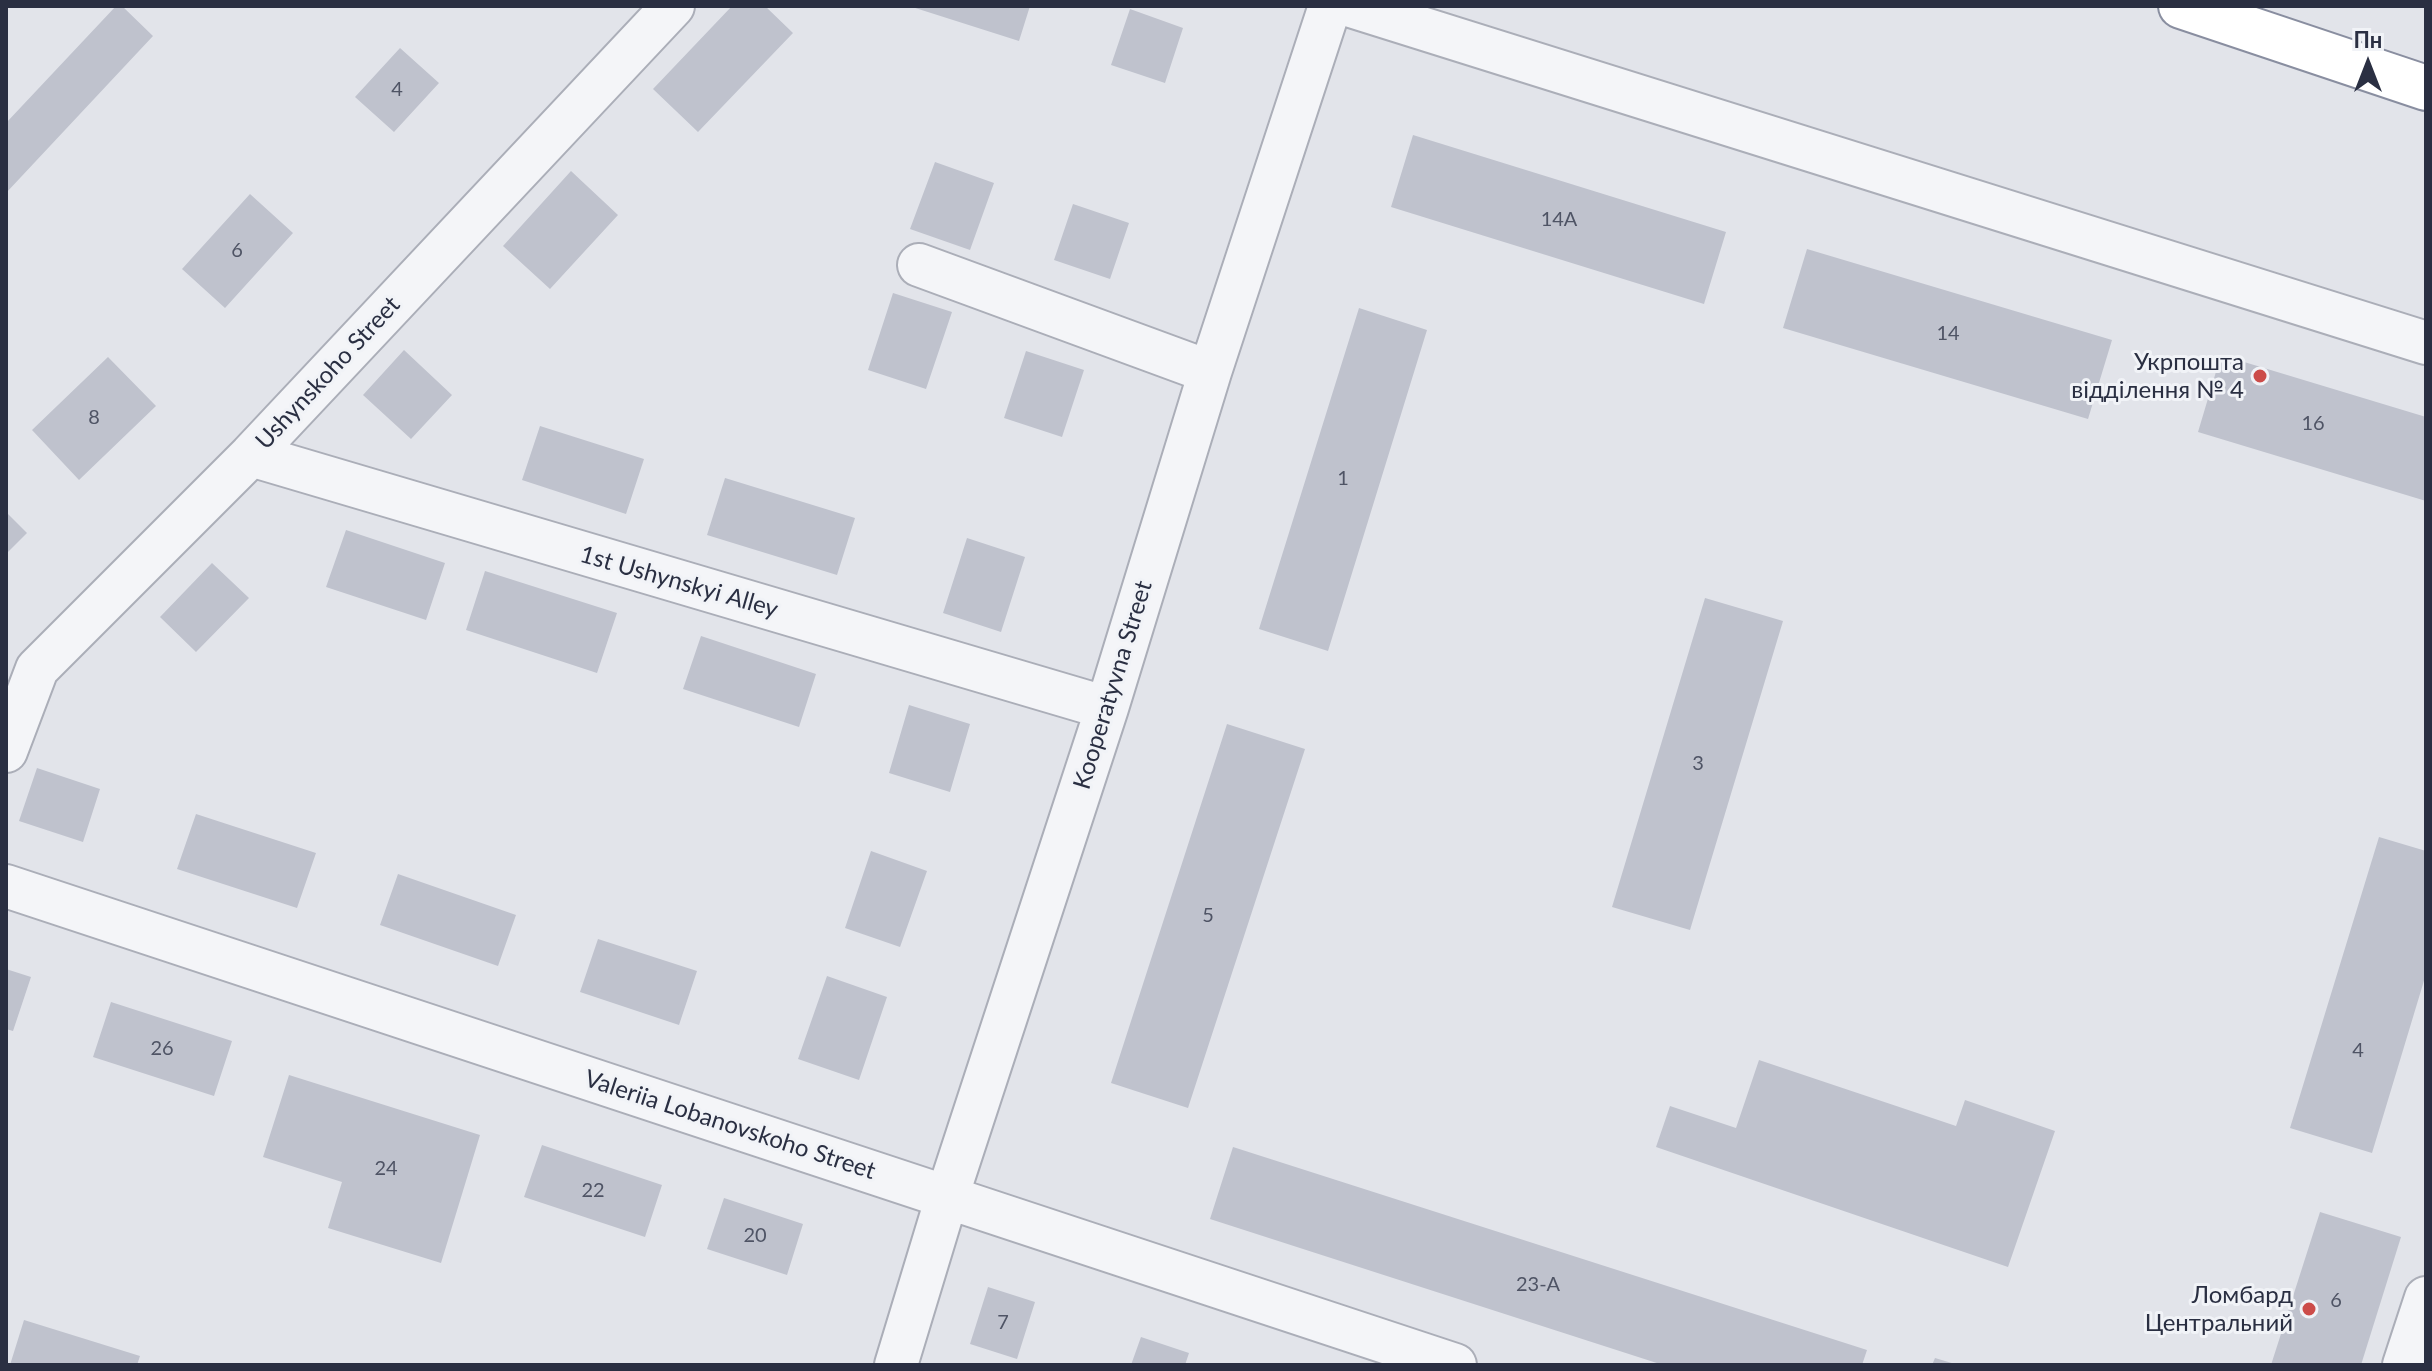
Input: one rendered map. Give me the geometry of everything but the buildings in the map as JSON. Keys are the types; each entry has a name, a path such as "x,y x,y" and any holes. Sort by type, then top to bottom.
{"highway":[{"path":"2181,6 2426,88"}],"street":[{"name":"Ushynskoho Street","path":"6,751 37,669 251,455 673,6"},
{"name":"Kooperatyvna Street","path":"896,1365 947,1197 1107,708 1210,372 1330,6"},
{"path":"1351,6 2426,343"},
{"path":"919,265 1210,372"},
{"name":"1st Ushynskyi Alley","path":"251,455 1107,708"},
{"name":"Valeriia Lobanovskoho Street","path":"6,886 1443,1363"},
{"path":"2404,1365 2426,1298"}],"place":[{"name":"Укрпошта відділення № 4","path":"2260,376"},
{"name":"Ломбард Центральний","path":"2309,1309"}]}
